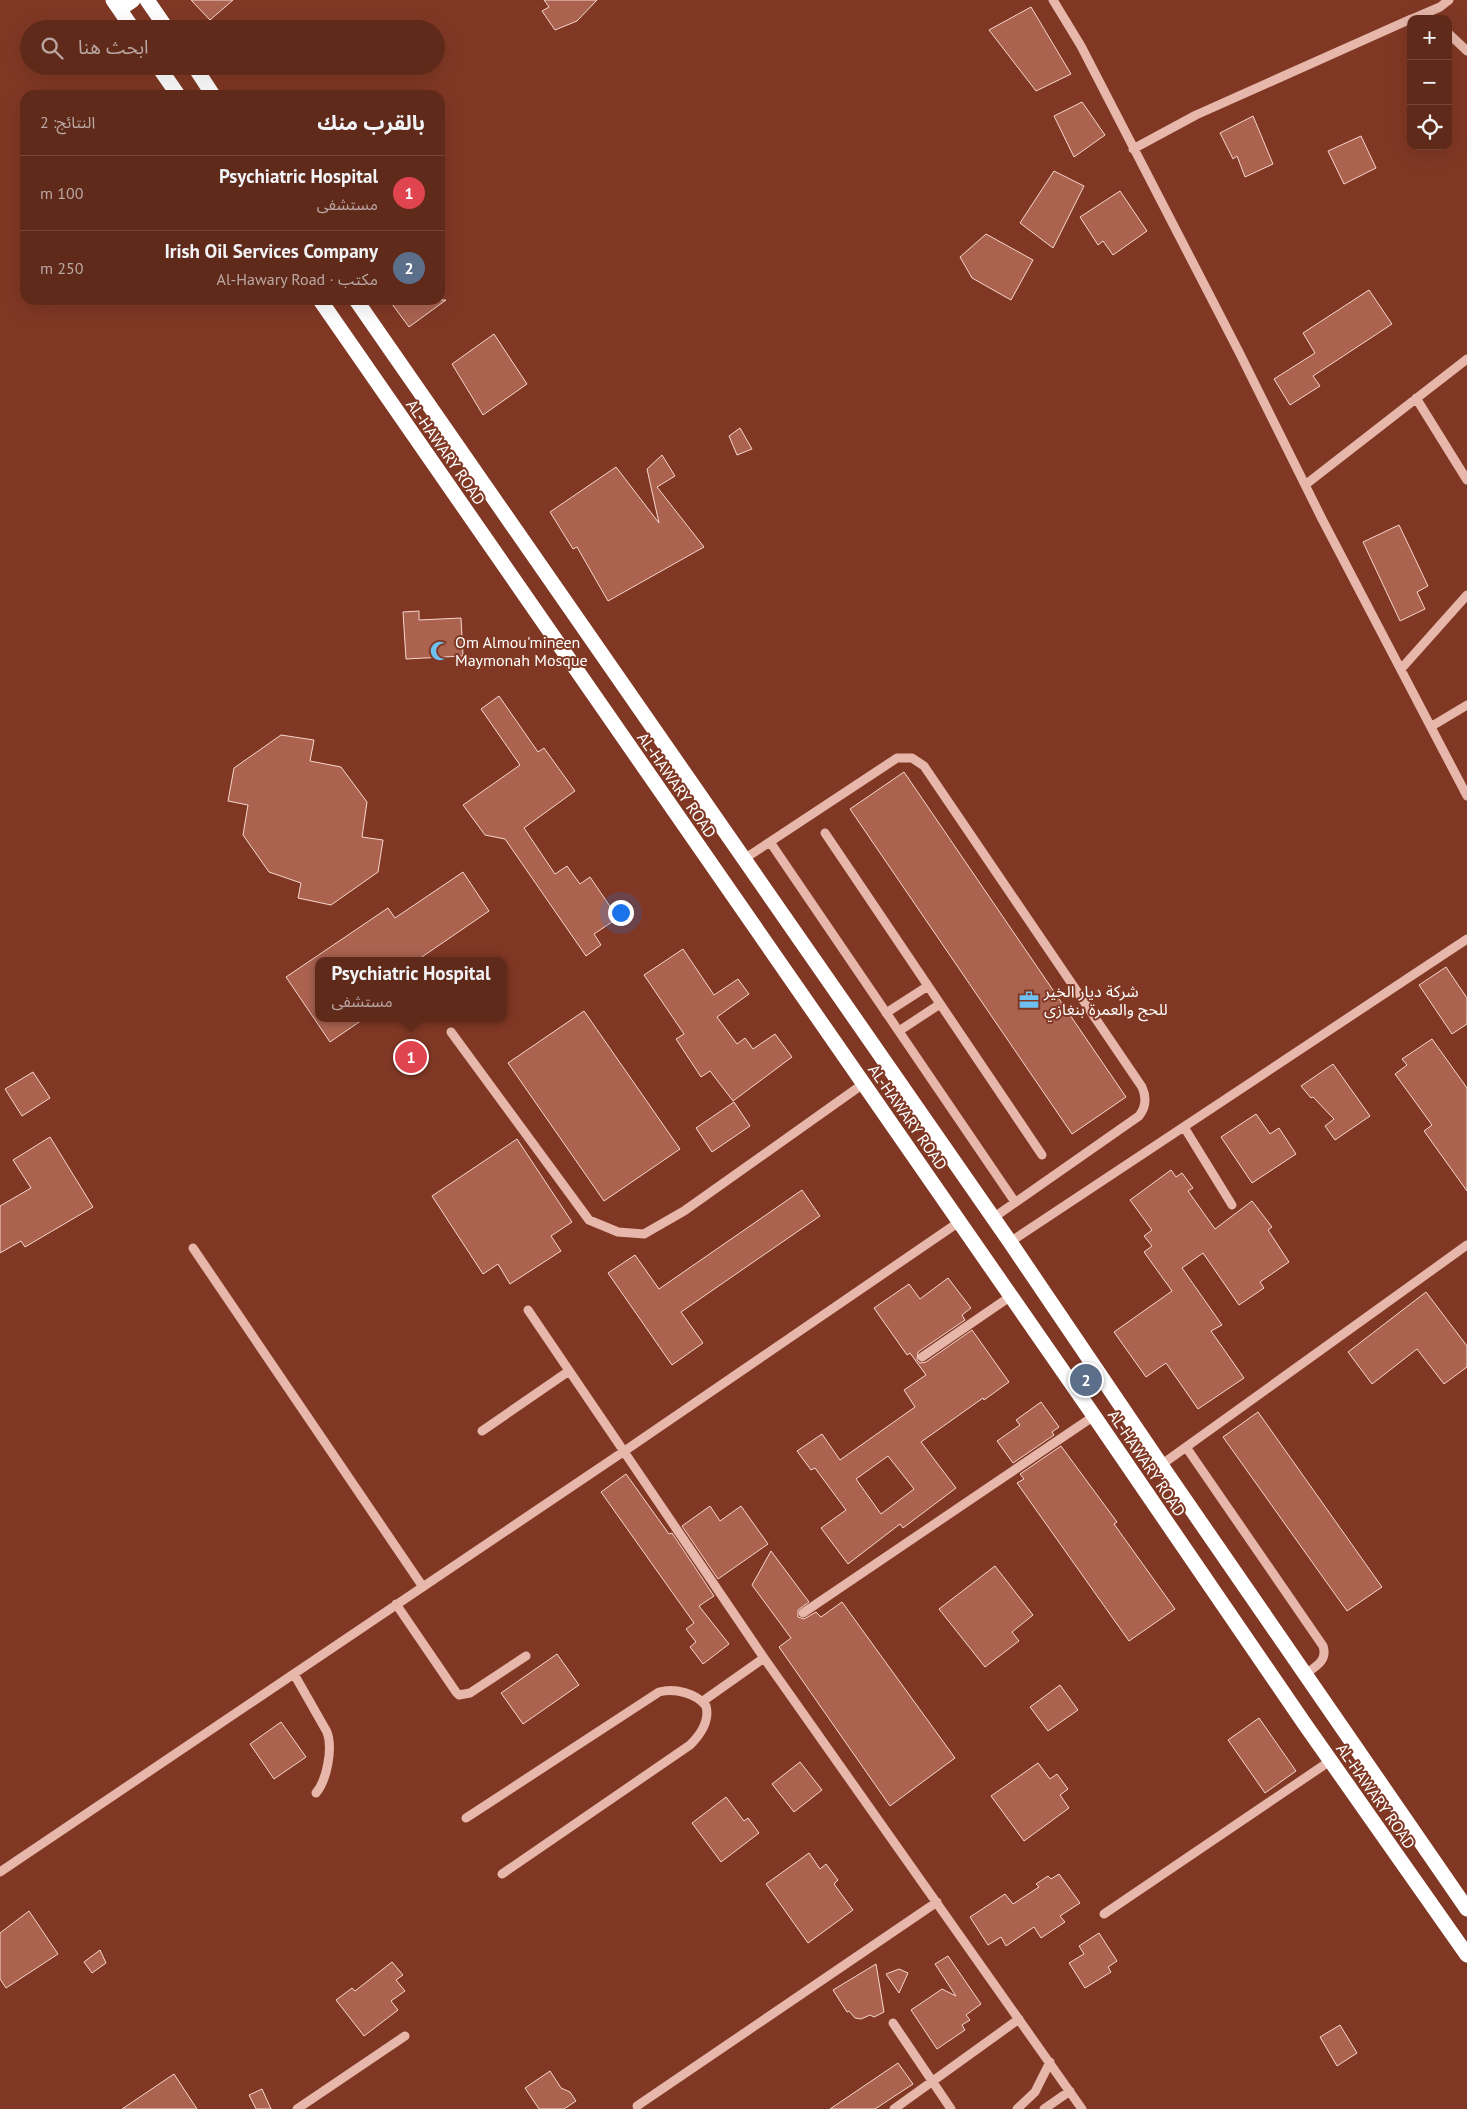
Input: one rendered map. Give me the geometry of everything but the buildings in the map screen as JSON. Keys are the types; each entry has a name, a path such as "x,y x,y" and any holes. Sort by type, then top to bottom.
{"highway":[{"path":"127,20 116,5 133,0"},
{"path":"147,0 161,20"},
{"path":"164,75 175,90"},
{"path":"200,75 211,90"},
{"name":"AL-HAWARY ROAD","path":"323,305 1094,1416 1330,1761 1467,1955"},
{"name":"AL-HAWARY ROAD","path":"359,305 1010,1242 1161,1466 1467,1909"}],"street":[{"path":"1053,0 1081,46 1305,485 1467,796"},
{"path":"1430,15 1448,0"},
{"path":"1133,149 1196,115 1407,21"},
{"path":"1452,37 1467,51"},
{"path":"1305,485 1467,359"},
{"path":"1416,398 1467,480"},
{"path":"1401,668 1467,595"},
{"path":"1432,726 1467,705"},
{"path":"744,859 897,758 912,758 924,766 1145,1092 1145,1105 1139,1116 993,1218"},
{"path":"825,832 1042,1155"},
{"path":"770,842 1015,1202"},
{"path":"1010,1242 1467,939"},
{"path":"886,1013 928,986"},
{"path":"899,1031 940,1004"},
{"path":"451,1032 589,1220 618,1232 644,1234 684,1211 863,1084"},
{"path":"1184,1127 1232,1205"},
{"path":"0,1872 623,1452 959,1222"},
{"path":"1161,1466 1467,1246"},
{"path":"192,1248 423,1587"},
{"path":"922,1357 1011,1296"},
{"path":"528,1310 764,1658 1082,2109"},
{"path":"482,1431 569,1371"},
{"path":"804,1613 1094,1416"},
{"path":"1186,1447 1323,1646 1324,1656 1322,1660 1305,1674"},
{"path":"396,1604 459,1695 470,1693 526,1656"},
{"path":"703,1702 764,1658"},
{"path":"294,1674 331,1742 323,1782 316,1793"},
{"path":"466,1818 659,1692 680,1691 703,1702 706,1706 707,1717 702,1731 690,1745 502,1874"},
{"path":"1104,1914 1330,1761"},
{"path":"637,2106 937,1902"},
{"path":"894,2109 1019,2019"},
{"path":"893,2023 951,2109"},
{"path":"297,2109 405,2036"},
{"path":"1017,2109 1035,2092 1050,2062"},
{"path":"1044,2109 1070,2091"}],"place":[{"name":"Om Almou'mineen Maymonah Mosque","path":"440,651"},
{"name":"شركة ديار الخير للحج والعمرة بنغازي","path":"1029,1000"},
{"name":"Psychiatric Hospital","path":"411,1057"},
{"name":"Irish Oil Services Company","path":"1086,1380"}]}
